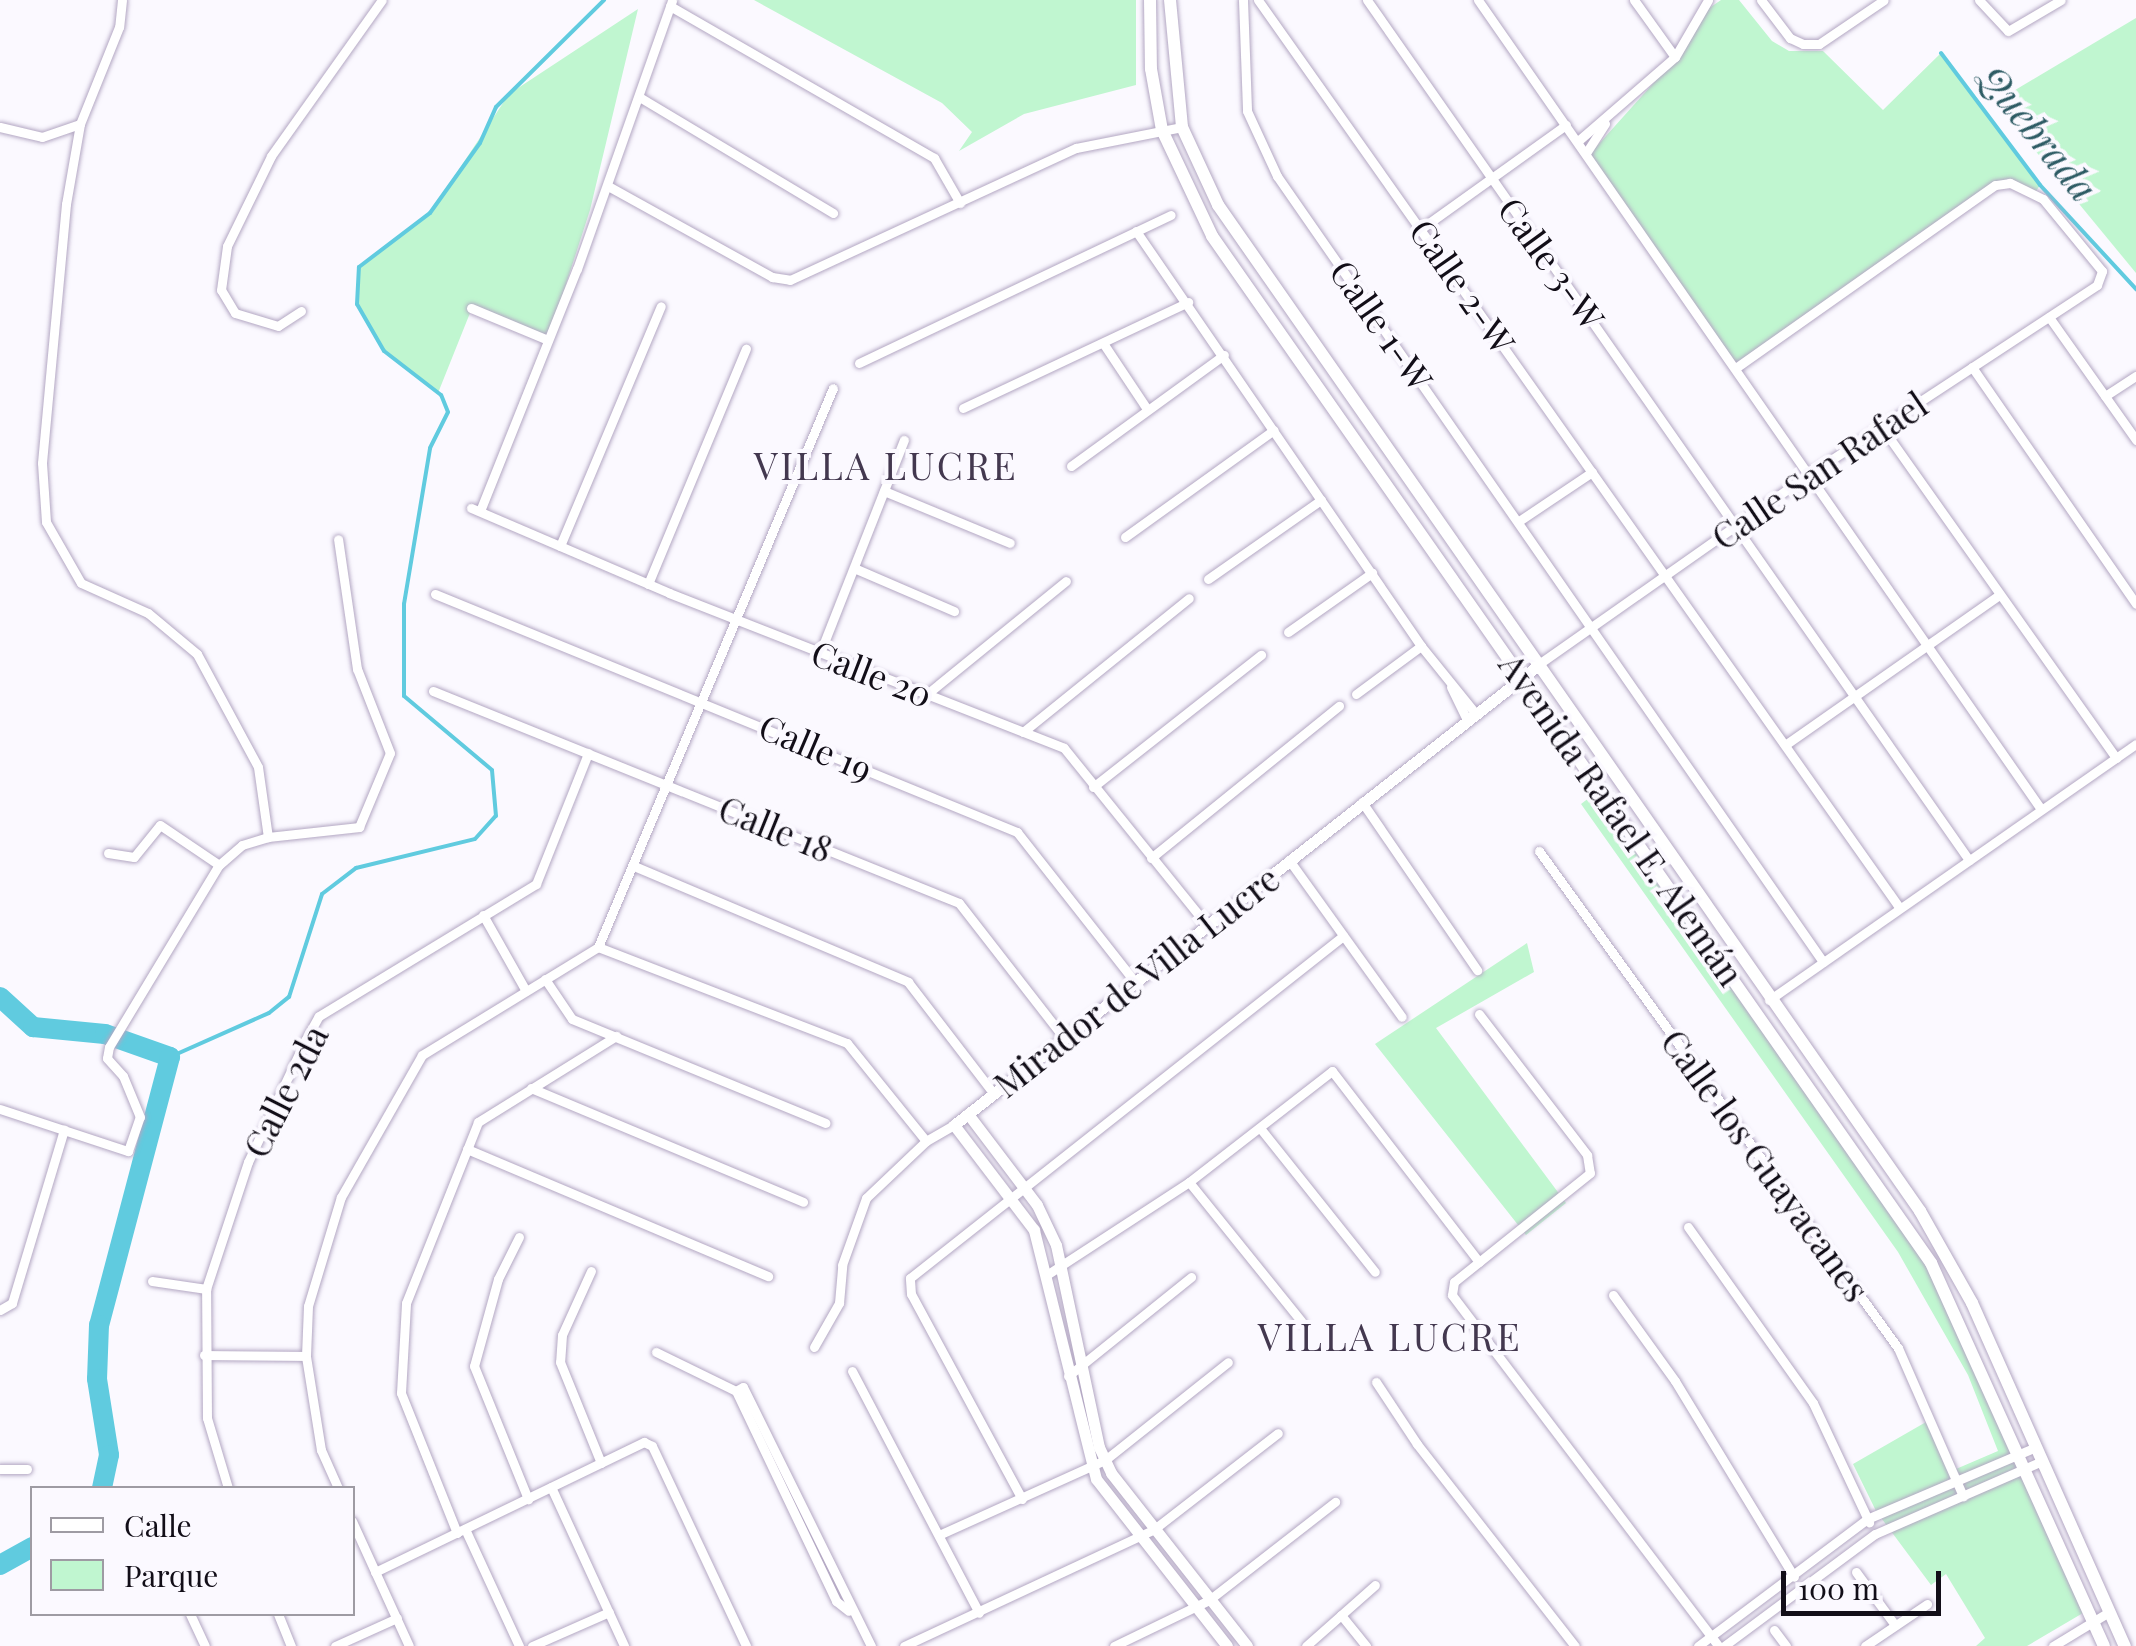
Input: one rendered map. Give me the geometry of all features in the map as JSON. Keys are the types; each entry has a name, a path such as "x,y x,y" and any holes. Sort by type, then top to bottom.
{"main road":[{"name":"Avenida Rafael E. Alemán","path":"1150,0 1151,70 1162,130 1212,236 1932,1263 2104,1646"},
{"name":"Avenida Rafael E. Alemán","path":"1170,0 1182,127 1238,239 1946,1254 2125,1646"}],"street":[{"path":"122,0 119,27 80,124 42,463 46,522 81,582 148,614 197,654 258,766 268,837"},
{"path":"301,310 278,326 235,312 220,290 227,246 271,156 382,0"},
{"name":"Calle 1-W","path":"1242,0 1247,111 1277,176 1822,962"},
{"name":"Calle 2-W","path":"1258,0 1899,908"},
{"name":"Calle 3-W","path":"1367,0 1969,860"},
{"path":"1478,0 2041,809"},
{"path":"1634,0 1675,57"},
{"path":"1578,142 1605,124 1675,57 1708,0"},
{"path":"1761,0 1790,38 1819,44 1884,0"},
{"path":"1979,0 2008,31 2061,0"},
{"path":"472,308 548,340 641,98 671,3 934,158 960,204"},
{"path":"641,98 833,213"},
{"path":"0,127 42,137 80,124"},
{"path":"1586,153 1605,124"},
{"path":"1422,228 1566,125"},
{"path":"608,186 772,277 790,280 1076,148 1182,127"},
{"name":"Calle San Rafael","path":"1536,666 1808,475 2050,317 2102,276 2043,199 2010,183 1995,184 1736,368"},
{"path":"860,363 1171,214"},
{"path":"1136,231 1471,716"},
{"path":"963,408 1188,302"},
{"path":"560,546 660,306"},
{"path":"2050,317 2136,440"},
{"name":"Calle 20","path":"548,340 476,509 648,584 1064,748 1207,925"},
{"path":"1102,342 1147,409"},
{"path":"648,584 746,349"},
{"path":"1072,466 1224,355"},
{"path":"1972,367 2136,604"},
{"path":"2105,396 2136,376"},
{"path":"337,1486 321,1450 306,1356 322,1248 364,1157 422,1055 598,947 832,388"},
{"path":"1881,426 2116,758"},
{"path":"1124,537 1274,430"},
{"path":"820,652 904,440"},
{"path":"1519,522 1592,472"},
{"path":"884,491 1010,543"},
{"path":"1208,579 1322,500"},
{"path":"0,1110 128,1150 140,1117 123,1076 106,1058 109,1047 118,1026 219,866 242,846 268,837 359,827 390,753 357,669 338,539"},
{"path":"854,568 954,611"},
{"path":"1288,632 1372,574"},
{"path":"927,694 1066,581"},
{"name":"Calle 19","path":"436,594 701,698 1017,832 1136,982"},
{"path":"1784,745 2000,596"},
{"path":"1023,732 1190,598"},
{"path":"1356,694 1421,646"},
{"path":"1093,787 1261,655"},
{"name":"Mirador de Villa Lucre","path":"814,1347 839,1303 856,1216 926,1142 994,1094 1536,666"},
{"name":"Calle 18","path":"433,692 960,903 1064,1038"},
{"path":"1151,858 1338,706"},
{"path":"1770,1000 2136,744"},
{"name":"Calle 2da","path":"227,1486 207,1418 206,1288 248,1162 319,1016 536,884 588,753"},
{"path":"1362,802 1477,970"},
{"path":"108,853 134,858 160,826 219,866"},
{"name":"Calle los Guayacanes","path":"1539,851 1898,1348 1962,1496"},
{"path":"1289,860 1402,1017"},
{"path":"634,866 908,982 994,1094"},
{"path":"483,916 526,990"},
{"path":"1022,1499 909,1284 914,1272 1343,936"},
{"path":"598,947 847,1043 926,1142"},
{"path":"546,979 572,1019 826,1123"},
{"path":"1480,1014 1587,1155 1590,1173 1454,1282 1452,1296 1721,1646 1874,1534 2042,1462"},
{"path":"519,1646 410,1427 401,1393 400,1336 406,1303 478,1122 616,1036"},
{"path":"1048,1274 1189,1182 1332,1072 1479,1262"},
{"path":"531,1088 802,1202"},
{"path":"968,1114 1048,1224 1062,1267 1105,1460 1154,1530 1247,1646"},
{"path":"954,1125 1034,1230 1048,1274 1090,1467 1139,1538 1226,1646"},
{"path":"1260,1128 1375,1272"},
{"path":"0,1310 12,1303 64,1130"},
{"path":"467,1149 768,1276"},
{"path":"1189,1182 1301,1322"},
{"path":"1034,1230 1048,1224"},
{"path":"1688,1227 1813,1403 1874,1534"},
{"path":"519,1237 498,1278 474,1366 528,1499"},
{"path":"591,1272 562,1335 560,1362 601,1463"},
{"path":"1068,1376 1191,1278"},
{"path":"152,1281 206,1288"},
{"path":"1613,1295 1675,1381 1801,1588"},
{"path":"656,1352 736,1391 818,1541 824,1567"},
{"path":"204,1355 306,1356"},
{"path":"941,1534 1105,1460 1228,1362"},
{"path":"852,1371 979,1612"},
{"path":"1376,1382 1417,1444 1575,1646"},
{"path":"904,1646 1154,1530 1278,1433"},
{"path":"375,1572 644,1442 652,1446 746,1646"},
{"path":"1698,1646 1868,1519 2036,1447"},
{"path":"0,1469 27,1468"},
{"path":"551,1488 624,1646"},
{"path":"1114,1646 1209,1600 1335,1502"},
{"path":"796,1506 808,1546 871,1646"},
{"path":"355,1528 410,1646"},
{"path":"808,1546 818,1541"},
{"path":"1856,1572 1895,1625"},
{"path":"1306,1646 1375,1586"},
{"path":"1866,1646 1926,1604"},
{"path":"532,1646 608,1612"},
{"path":"2053,1646 2109,1612"},
{"path":"1341,1615 1366,1646"},
{"path":"191,1616 205,1646"},
{"path":"279,1616 291,1646"},
{"path":"335,1646 397,1618"},
{"path":"1774,1630 1786,1646"}],"green space":[{"path":"754,0 1136,0 1136,85 1024,114 959,151 972,132 942,103"},
{"path":"1721,0 1739,0 1772,41 1789,51 1823,51 1883,110 1941,53 2040,185 2035,193 2004,183 1736,368 1588,156 1676,58 1702,13"},
{"path":"638,9 590,210 548,340 472,308 438,393 384,351 357,304 359,267 430,213 509,94"},
{"path":"2136,18 2136,273 1995,102"},
{"path":"1594,794 1931,1271 2083,1613 2027,1646 1976,1646 1985,1638 1946,1574 1931,1585 1876,1511 1853,1464 1933,1418 1956,1469 1998,1451 1968,1375 1898,1252 1581,804"},
{"path":"1527,943 1534,972 1436,1028 1566,1203 1526,1235 1375,1044"}],"waterway":[{"path":"170,1057 269,1013 289,997 322,894 356,868 475,839 496,816 492,770 404,696 404,604 430,448 448,412 441,395 384,351 357,304 359,267 430,213 480,143 496,107 604,0"},
{"name":"Quebrada","path":"1941,53 2040,185 2136,289"},
{"path":"0,997 33,1027 105,1034 170,1057 99,1325 97,1379 109,1455 102,1486"},
{"path":"0,1565 30,1548"}],"district":[{"name":"VILLA LUCRE","path":"886,465"},
{"name":"VILLA LUCRE","path":"1390,1336"}]}
